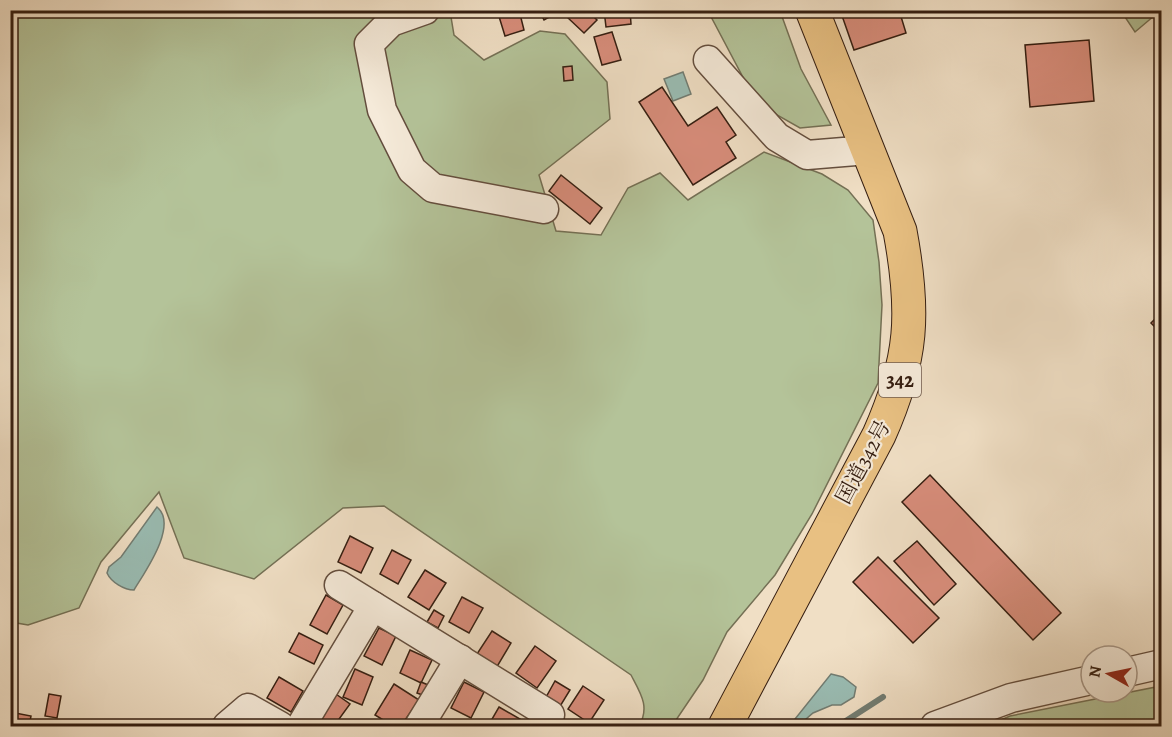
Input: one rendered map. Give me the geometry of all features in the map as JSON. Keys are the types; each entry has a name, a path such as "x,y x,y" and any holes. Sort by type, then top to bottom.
{"highway":[{"name":"国道342号","path":"724,726 879,435 893,404 904,366 910,302 900,231 813,10"}],"street":[{"path":"425,10 391,22 369,44 382,110 412,170 433,188 544,209"},
{"path":"708,60 777,137 807,155 868,150"},
{"path":"339,585 550,715 544,726"},
{"path":"301,726 373,606"},
{"path":"419,726 460,659"},
{"path":"1139,669 1161,664"},
{"path":"935,726 1011,698 1079,683"},
{"path":"227,726 248,708 280,726"}],"green space":[{"path":"1121,10 1161,10 1135,32 1121,11"},
{"path":"10,11 450,11 454,35 484,60 540,31 565,34 607,82 610,119 539,175 556,231 601,235 628,188 660,173 688,200 764,152 822,174 848,190 873,220 882,305 878,383 812,514 775,575 727,632 703,680 672,726 639,726 644,713 643,700 631,675 384,506 343,508 254,579 184,558 159,492 101,562 79,608 28,625 11,622"},
{"path":"708,11 780,11 801,69 831,125 800,128 777,115 745,81"},
{"path":"1161,686 1161,726 987,726 1010,716 1079,702 1139,704 1139,690"}],"water":[{"path":"683,72 691,94 673,101 664,79"},
{"path":"157,507 163,515 164,525 158,549 134,590 122,587 107,573 109,567 121,557"},
{"path":"831,674 843,677 856,687 854,697 841,705 832,705 813,713 798,726 791,726 791,724"}],"building":[{"path":"497,10 519,10 524,30 505,36"},
{"path":"539,10 562,10 544,20"},
{"path":"573,10 587,10 597,20 584,33 567,17"},
{"path":"604,10 630,10 631,24 606,27"},
{"path":"840,10 899,10 906,33 854,50"},
{"path":"612,32 621,60 602,65 594,37"},
{"path":"1089,40 1094,101 1030,107 1025,45"},
{"path":"572,66 573,80 564,81 563,67"},
{"path":"662,87 688,126 717,107 736,135 726,142 736,158 693,185 639,102"},
{"path":"561,175 602,208 590,224 549,191"},
{"path":"1162,312 1162,334 1151,323"},
{"path":"930,475 1061,613 1033,640 902,502"},
{"path":"350,536 373,548 361,573 338,562"},
{"path":"917,541 956,584 934,605 894,561"},
{"path":"392,550 411,560 398,584 380,574"},
{"path":"878,557 939,618 913,643 853,582"},
{"path":"425,570 446,583 429,610 408,597"},
{"path":"326,595 343,605 327,634 310,625"},
{"path":"462,597 483,608 469,633 449,622"},
{"path":"434,610 444,616 438,628 427,622"},
{"path":"379,628 396,636 382,665 364,656"},
{"path":"492,631 511,643 495,670 475,657"},
{"path":"299,633 323,645 314,664 289,652"},
{"path":"535,646 556,661 537,688 516,673"},
{"path":"410,650 432,660 421,683 400,673"},
{"path":"355,669 373,677 362,705 343,697"},
{"path":"279,677 303,691 291,712 267,698"},
{"path":"555,681 570,690 559,708 545,699"},
{"path":"421,682 433,687 428,697 417,693"},
{"path":"464,682 484,692 471,718 451,708"},
{"path":"394,684 419,700 401,726 393,726 375,715"},
{"path":"583,686 604,700 589,723 568,709"},
{"path":"333,692 350,704 334,726 317,726 312,723"},
{"path":"49,694 61,696 57,718 45,716"},
{"path":"499,707 520,719 516,726 488,726"},
{"path":"10,712 31,716 29,726 10,726"}],"waterway":[{"path":"838,726 883,697"}]}
